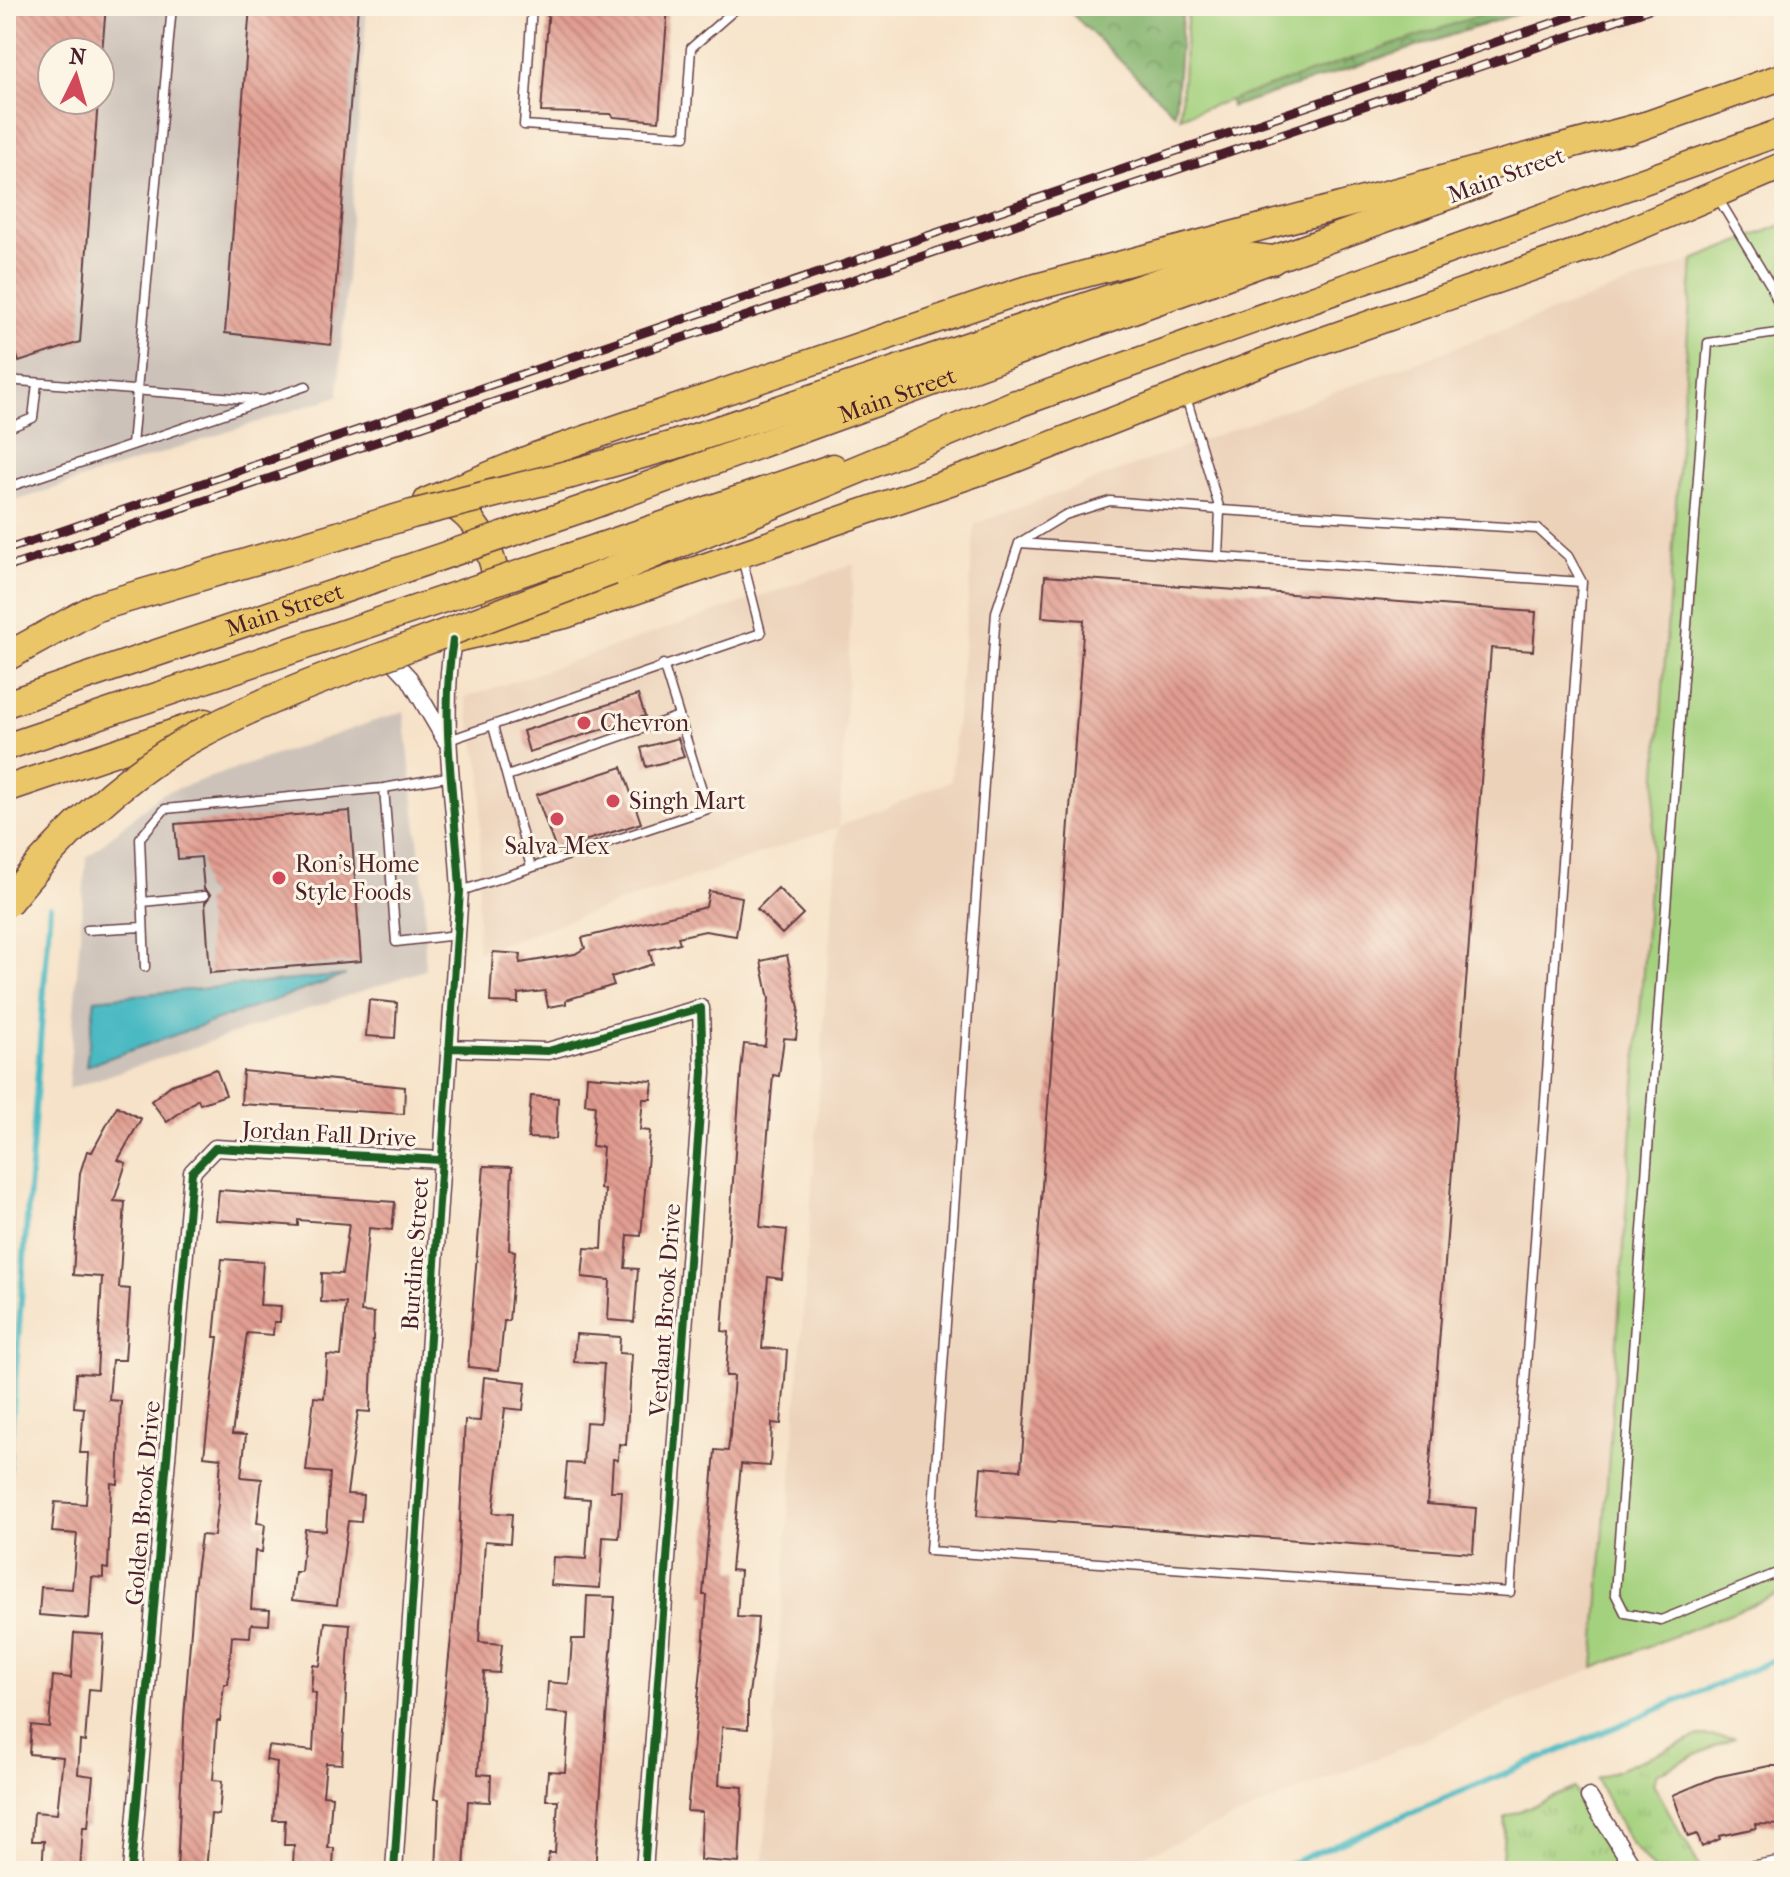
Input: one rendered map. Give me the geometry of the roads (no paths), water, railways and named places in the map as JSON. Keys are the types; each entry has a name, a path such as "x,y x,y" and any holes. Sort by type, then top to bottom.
{"highway":[{"name":"Main Street","path":"6,704 585,508 1784,76"},
{"path":"6,650 419,504 538,455 1021,291 1645,125"},
{"path":"6,904 41,860 109,797 177,747 240,713 606,558 1016,404 1784,131"},
{"path":"6,789 458,639 565,615 1005,463 1290,352 1591,247 1784,165"},
{"path":"6,657 97,607 412,514 704,436 1238,256 1272,260"},
{"path":"419,504 441,502 458,506 476,523 498,588 497,607 487,624 458,639"},
{"name":"Main Street","path":"6,747 606,558"}],"street":[{"name":"Burdine Street","path":"394,1871 460,891 452,776 446,741 450,718 449,666 458,639"},
{"name":"Burdine Street","path":"392,660 409,678 446,741"},
{"name":"Verdant Brook Drive","path":"449,1048 548,1051 701,1008 703,1072 644,1871"},
{"name":"Jordan Fall Drive","path":"215,1148 441,1160"},
{"name":"Golden Brook Drive","path":"131,1871 192,1172 215,1148"},
{"path":"1589,1797 1636,1871"},
{"path":"1743,1871 1784,1864"}],"lane":[{"path":"132,445 172,6"},
{"path":"532,6 524,125 685,136 691,48 739,6"},
{"path":"1716,194 1771,286 1784,317"},
{"path":"1771,286 1784,290"},
{"path":"1784,332 1708,343 1615,1593 1625,1613 1661,1620 1784,1570"},
{"path":"6,380 265,400"},
{"path":"6,429 33,418 37,383"},
{"path":"6,488 306,386"},
{"path":"1185,392 1220,510 1218,556"},
{"path":"1110,501 1220,510 1538,529 1568,556 1582,582 1510,1592 930,1551 996,612 1019,543 1065,515 1110,501"},
{"path":"1019,543 1582,582"},
{"path":"446,741 663,664 761,633 741,554"},
{"path":"460,891 708,809 663,664"},
{"path":"507,776 679,716"},
{"path":"493,726 531,867"},
{"path":"145,967 140,838 165,809 384,788 452,776"},
{"path":"384,788 396,942 457,935"},
{"path":"142,902 204,896"},
{"path":"87,930 143,927"}],"water":[{"path":"346,975 86,1066 95,999"}],"waterway":[{"path":"6,1503 50,907"},
{"path":"1273,1871 1784,1656"}],"railway":[{"path":"6,550 1602,6"},
{"path":"6,568 1658,6"}],"place":[{"name":"Chevron","path":"584,723"},
{"name":"Singh Mart","path":"613,801"},
{"name":"Salva-Mex","path":"557,819"},
{"name":"Ron's Home Style Foods","path":"279,878"}]}
